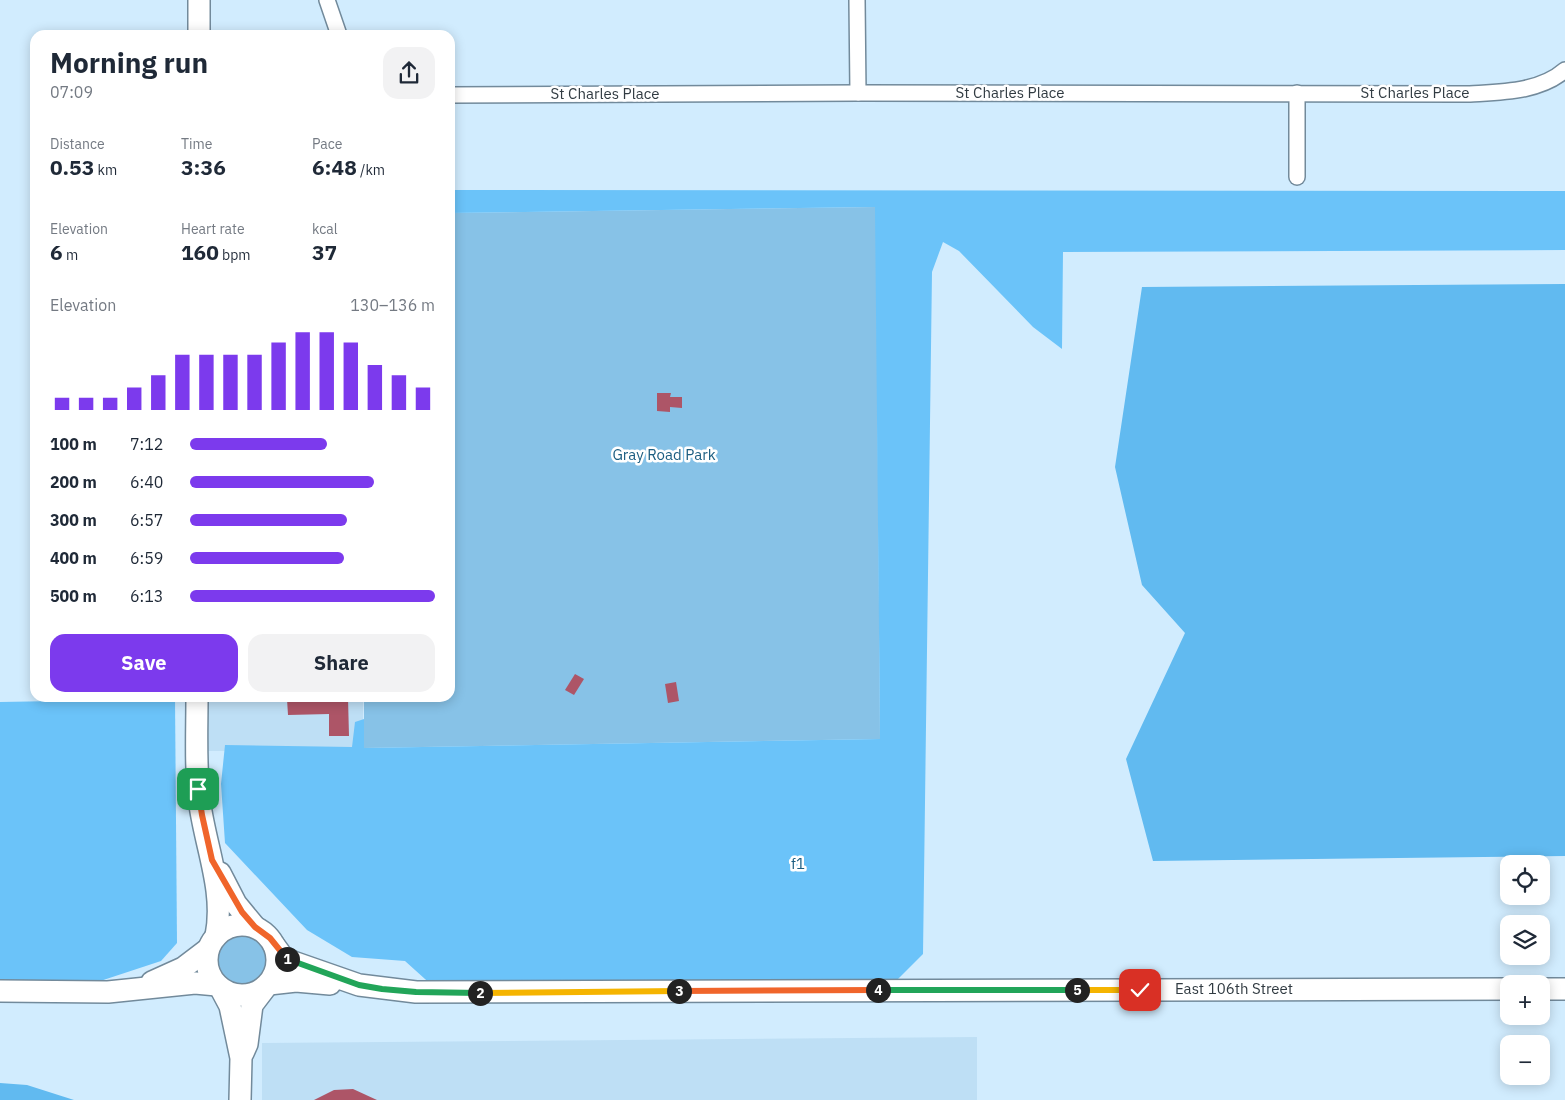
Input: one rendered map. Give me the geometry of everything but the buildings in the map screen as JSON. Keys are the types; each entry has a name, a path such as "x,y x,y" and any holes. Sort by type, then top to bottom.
{"street":[{"path":"199,0 199,30"},
{"path":"327,0 337,30"},
{"path":"858,0 858,93"},
{"name":"St Charles Place","path":"455,95 858,93 1470,94 1510,92 1538,85 1565,70"},
{"path":"1296,177 1297,93"},
{"path":"197,702 200,803 212,860 220,917 207,964 212,979 230,1006 241,1058 240,1100"},
{"path":"212,860 236,904 255,927 270,938 274,945 278,962 275,974 252,1005 247,1044 241,1058"},
{"path":"139,988 183,968 224,930 234,926 245,925 255,927"},
{"name":"East 106th Street","path":"274,945 282,956 293,962 359,985"},
{"name":"East 106th Street","path":"267,986 296,980 359,985 395,991 434,993 1500,989"},
{"path":"0,991 108,992 198,983 219,987 238,996 256,993 267,986"},
{"path":"1550,989 1565,989"}],"shaded area":[{"path":"1565,284 1565,856 1500,855 1500,857 1153,861 1126,759 1185,633 1142,585 1115,467 1142,287"},
{"path":"205,702 363,702 363,750 206,751"},
{"path":"977,1037 977,1100 262,1100 262,1043"},
{"path":"0,1083 27,1085 74,1100 0,1100"}],"green space":[{"name":"f1","path":"455,190 1565,191 1565,250 1063,252 1062,349 1033,327 959,251 943,242 932,272 923,954 889,988 435,988 405,961 352,957 307,930 225,843 221,784 225,745 352,747 355,722 364,719 364,748 880,739 875,207 455,213"},
{"name":"Gray Road Park","path":"876,207 880,739 364,748 364,702 455,702 455,213"},
{"path":"0,702 175,702 177,943 161,961 76,989 0,987"},
{"path":"237,935 247,935 261,942 268,956 268,966 261,980 247,987 237,987 227,983 220,976 216,966 216,956 220,946 227,939"}],"route":[{"path":"198,789 212,860 242,912 255,927 270,938 282,956 300,965 359,985 395,991 434,993 1140,990"}]}
